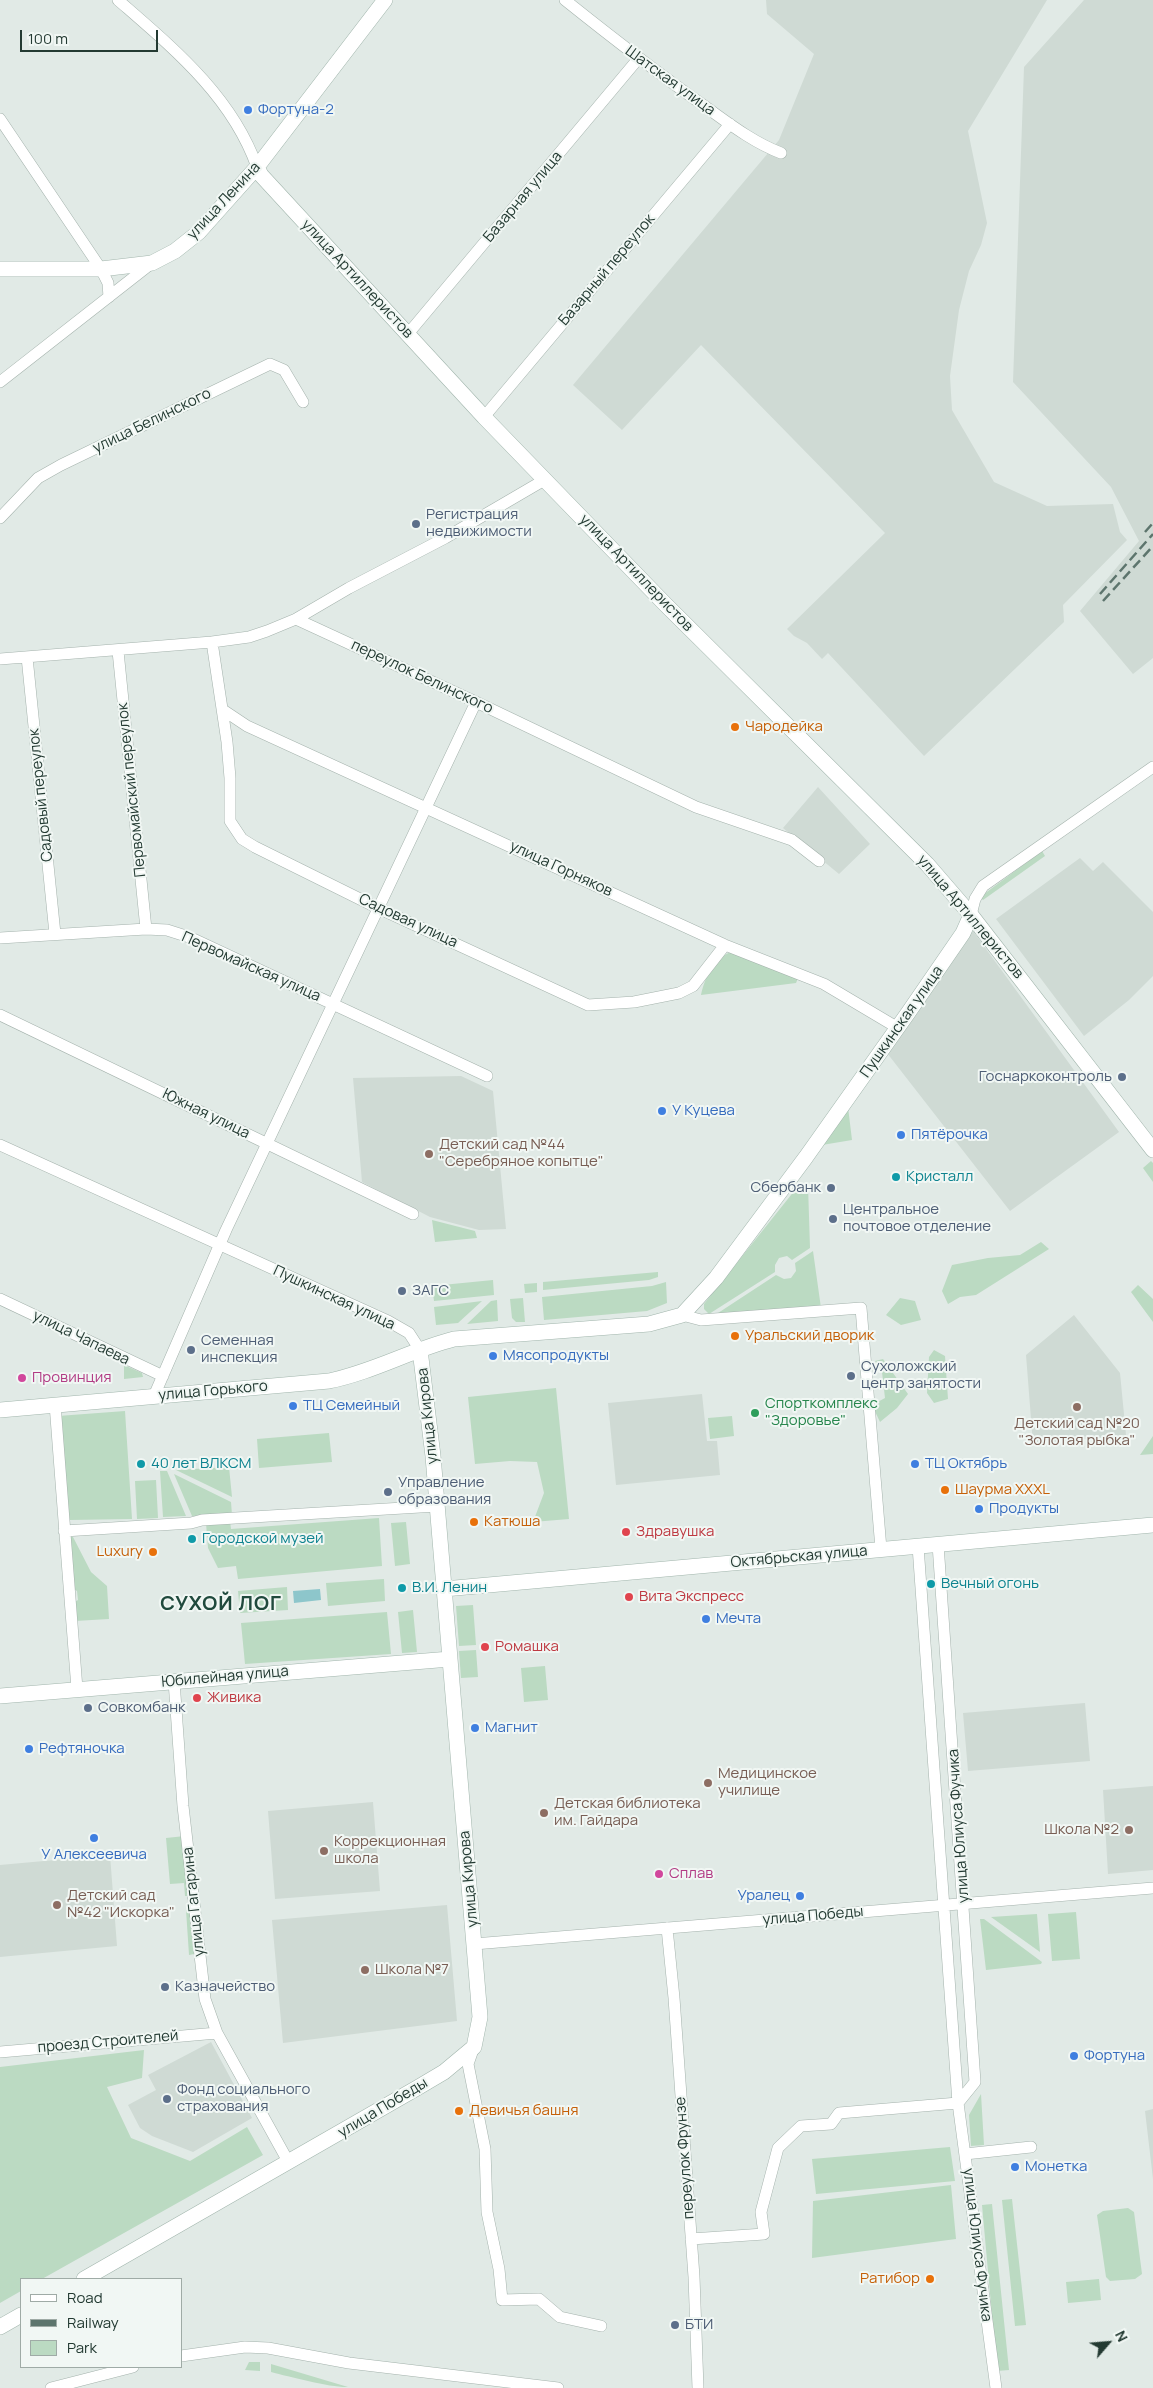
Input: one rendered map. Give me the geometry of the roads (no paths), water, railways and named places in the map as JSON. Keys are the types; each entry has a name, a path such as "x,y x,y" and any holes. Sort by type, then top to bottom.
{"street":[{"name":"улица Артиллеристов","path":"118,0 169,45 212,88 236,120 248,142 262,176 407,335 684,623 927,864 971,914 1153,1150"},
{"name":"улица Ленина","path":"0,382 152,263 175,251 199,232 257,167 385,0"},
{"name":"Шатская улица","path":"565,0 638,59 730,124 767,148 781,153"},
{"name":"Базарная улица","path":"407,335 638,59"},
{"path":"0,119 101,269 108,283 109,297"},
{"name":"Базарный переулок","path":"484,417 730,124"},
{"path":"0,269 101,269 152,263"},
{"name":"улица Белинского","path":"0,518 38,478 61,465 270,364 284,370 303,402"},
{"path":"0,659 118,651 212,642 249,636 296,619 349,588 487,514 546,479"},
{"name":"переулок Белинского","path":"296,619 696,807 792,840 819,861"},
{"path":"212,642 223,710"},
{"name":"Первомайский переулок","path":"118,651 146,929"},
{"name":"Садовый переулок","path":"27,657 55,934"},
{"path":"154,1396 220,1246 476,702"},
{"name":"улица Горняков","path":"223,710 247,726 428,807 726,945 824,984 898,1028"},
{"name":"Садовая улица","path":"223,710 230,778 230,821 242,839 378,908 588,1005 611,1005 679,994 693,986 726,945"},
{"name":"Пушкинская улица","path":"682,1315 716,1278 806,1157 898,1028 963,933 975,899 983,886 1153,767"},
{"name":"Первомайская улица","path":"0,938 146,929 166,930 189,937 487,1076"},
{"name":"Южная улица","path":"0,1015 412,1214"},
{"name":"Пушкинская улица","path":"0,1145 388,1321 409,1334 420,1350"},
{"name":"улица Чапаева","path":"0,1299 163,1376"},
{"path":"420,1350 454,1339 649,1324 682,1315 700,1320 861,1308 881,1549"},
{"name":"улица Горького","path":"0,1410 330,1381 355,1376 420,1350"},
{"name":"улица Кирова","path":"420,1350 437,1506 480,2017 474,2047 468,2064 485,2149 487,2212 499,2269 502,2300 539,2299 560,2317 601,2326"},
{"path":"55,1404 77,1689"},
{"path":"64,1531 191,1523 202,1520 238,1517 251,1518 437,1506"},
{"name":"Октябрьская улица","path":"444,1589 1153,1525"},
{"name":"улица Юлиуса Фучика","path":"938,1544 975,2082 958,2103"},
{"name":"улица Юлиуса Фучика","path":"918,1546 958,2103 996,2388"},
{"name":"Юбилейная улица","path":"0,1696 450,1659"},
{"name":"улица Гагарина","path":"174,1681 183,1806 202,1980 210,2016 217,2033 289,2163"},
{"name":"улица Победы","path":"474,1944 1153,1888"},
{"name":"переулок Фрунзе","path":"667,1928 675,2007 696,2313 698,2388"},
{"name":"проезд Строителей","path":"0,2052 217,2033"},
{"name":"улица Победы","path":"86,2278 289,2163 444,2072 474,2047"},
{"path":"691,2239 764,2234 761,2212 778,2148 801,2126 831,2124 839,2113 958,2103"},
{"path":"965,2154 1032,2147"},
{"path":"0,2327 20,2316"},
{"path":"182,2356 246,2347 268,2348 349,2363 558,2388"},
{"path":"50,2388 129,2368"}],"water":[{"path":"320,1589 321,1600 294,1603 293,1591"}],"railway":[{"path":"1145,532 1153,523"},
{"path":"1100,594 1153,534"},
{"path":"1103,601 1153,546"}],"place":[{"name":"Фортуна-2","path":"248,110"},
{"name":"Регистрация недвижимости","path":"416,524"},
{"name":"Чародейка","path":"735,727"},
{"name":"Госнаркоконтроль","path":"1122,1077"},
{"name":"У Куцева","path":"662,1111"},
{"name":"Пятёрочка","path":"901,1135"},
{"name":"Детский сад №44 \"Серебряное копытце\"","path":"429,1154"},
{"name":"Кристалл","path":"896,1177"},
{"name":"Сбербанк","path":"831,1188"},
{"name":"Центральное почтовое отделение","path":"833,1219"},
{"name":"ЗАГС","path":"402,1291"},
{"name":"Уральский дворик","path":"735,1336"},
{"name":"Семенная инспекция","path":"191,1350"},
{"name":"Мясопродукты","path":"493,1356"},
{"name":"Сухоложский центр занятости","path":"851,1376"},
{"name":"Провинция","path":"22,1378"},
{"name":"ТЦ Семейный","path":"293,1406"},
{"name":"Детский сад №20 \"Золотая рыбка\"","path":"1077,1407"},
{"name":"Спорткомплекс \"Здоровье\"","path":"755,1413"},
{"name":"40 лет ВЛКСМ","path":"141,1464"},
{"name":"ТЦ Октябрь","path":"915,1464"},
{"name":"Шаурма XXXL","path":"945,1490"},
{"name":"Управление образования","path":"388,1492"},
{"name":"Продукты","path":"979,1509"},
{"name":"Катюша","path":"474,1522"},
{"name":"Здравушка","path":"626,1532"},
{"name":"Городской музей","path":"192,1539"},
{"name":"Luxury","path":"153,1552"},
{"name":"Вечный огонь","path":"931,1584"},
{"name":"В.И. Ленин","path":"402,1588"},
{"name":"Вита Экспресс","path":"629,1597"},
{"name":"Мечта","path":"706,1619"},
{"name":"Ромашка","path":"485,1647"},
{"name":"Живика","path":"197,1698"},
{"name":"Совкомбанк","path":"88,1708"},
{"name":"Магнит","path":"475,1728"},
{"name":"Рефтяночка","path":"29,1749"},
{"name":"Медицинское училище","path":"708,1783"},
{"name":"Детская библиотека им. Гайдара","path":"544,1813"},
{"name":"Школа №2","path":"1129,1830"},
{"name":"У Алексеевича","path":"94,1838"},
{"name":"Коррекционная школа","path":"324,1851"},
{"name":"Сплав","path":"659,1874"},
{"name":"Уралец","path":"800,1896"},
{"name":"Детский сад №42 \"Искорка\"","path":"57,1905"},
{"name":"Школа №7","path":"365,1970"},
{"name":"Казначейство","path":"165,1987"},
{"name":"Фортуна","path":"1074,2056"},
{"name":"Фонд социального страхования","path":"167,2099"},
{"name":"Девичья башня","path":"459,2111"},
{"name":"Монетка","path":"1015,2167"},
{"name":"Ратибор","path":"930,2279"},
{"name":"БТИ","path":"675,2325"}],"district":[{"name":"СУХОЙ ЛОГ","path":"221,1604"}]}
